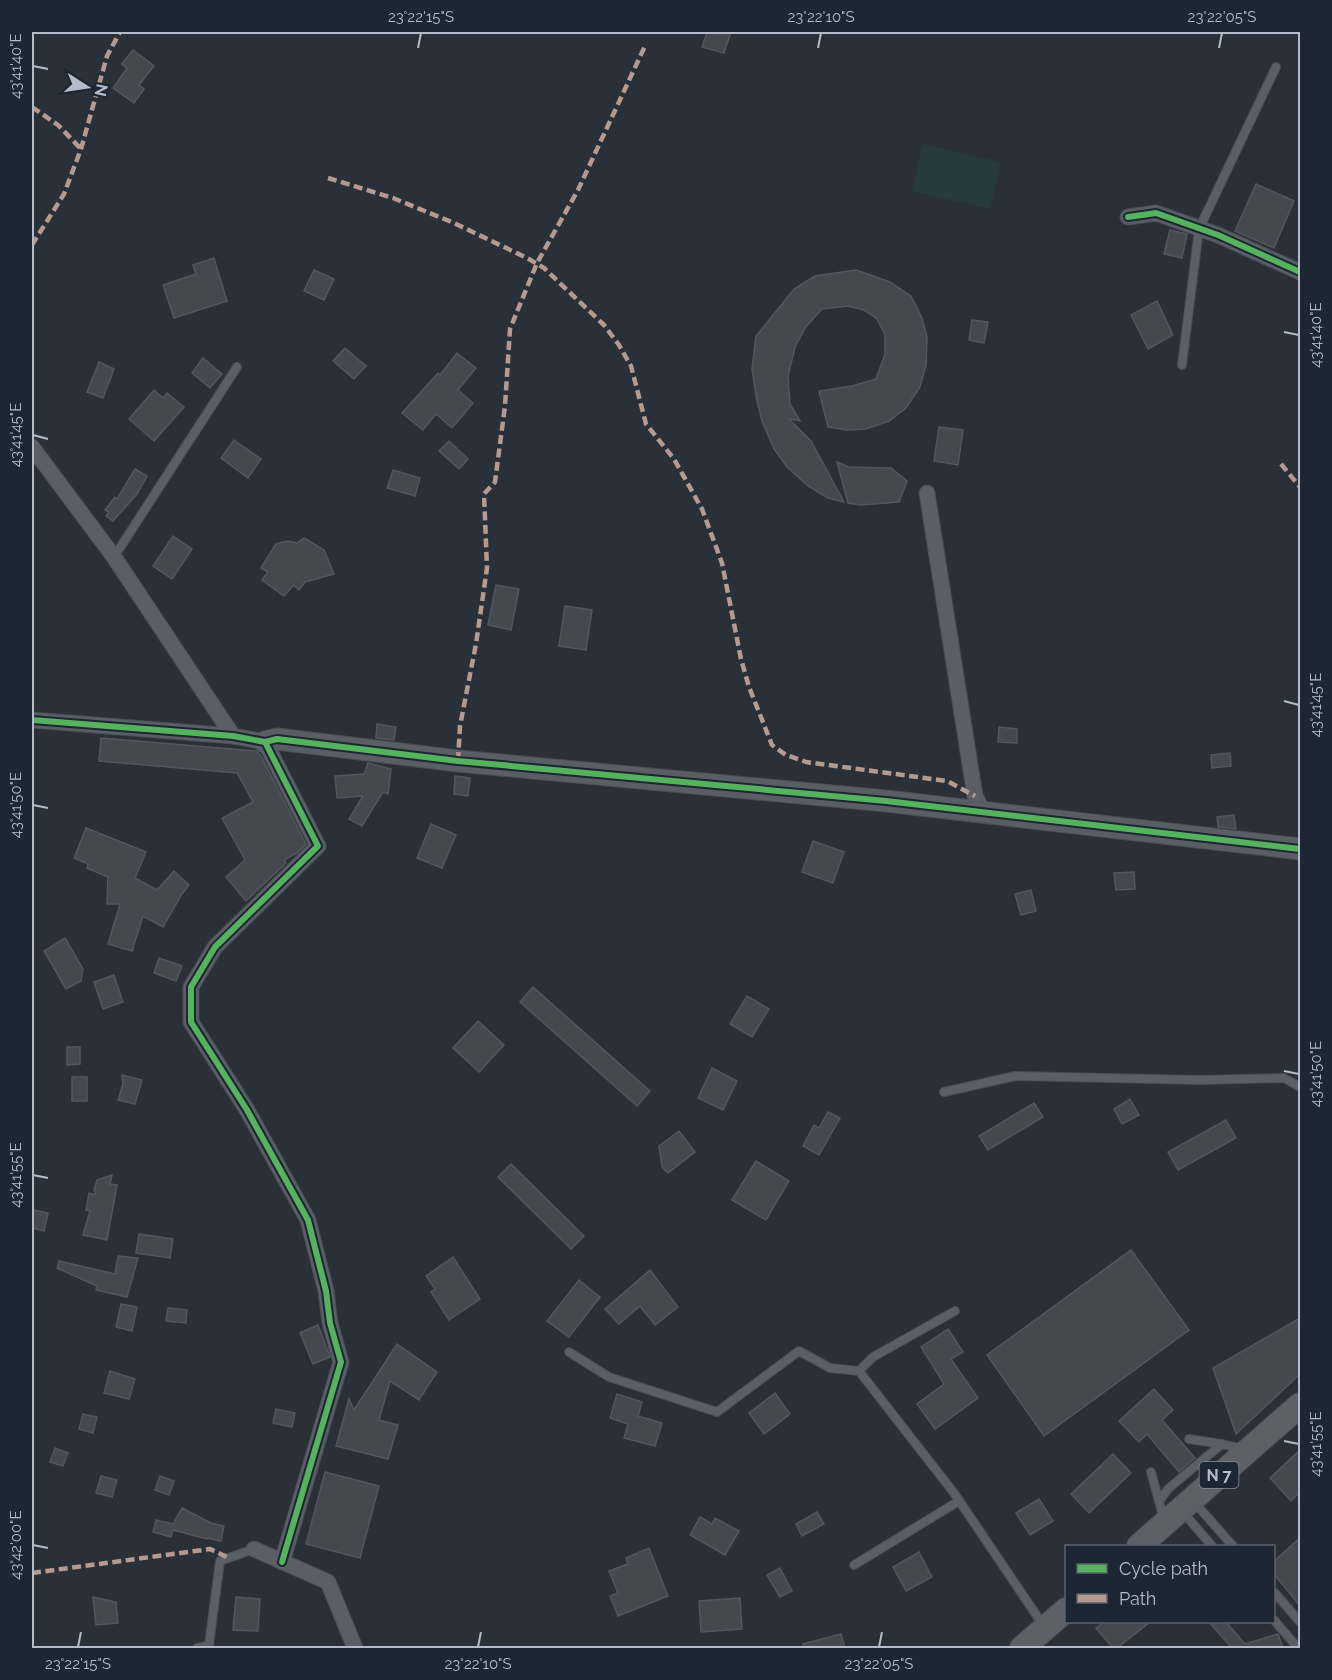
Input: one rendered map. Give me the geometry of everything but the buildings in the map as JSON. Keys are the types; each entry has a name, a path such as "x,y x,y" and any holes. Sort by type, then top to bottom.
{"main road":[{"name":"N 7","path":"1140,1545 1174,1508 1300,1405"},
{"path":"1022,1648 1065,1611"}],"street":[{"path":"1128,217 1156,213 1300,272"},
{"path":"32,447 114,557 233,736"},
{"path":"927,493 975,796 984,813"},
{"path":"32,720 233,736 265,742 277,739 458,761 886,801 1300,849"},
{"path":"265,742 318,846 216,947 191,987 191,1022 247,1110 308,1220 326,1291 330,1323 341,1362 282,1562"},
{"path":"254,1549 328,1582 355,1648"}],"lane":[{"path":"1182,365 1199,229 1276,67"},
{"path":"114,557 237,367"},
{"path":"944,1092 1015,1076 1200,1080 1284,1078 1300,1087"},
{"path":"859,1371 873,1357 955,1311"},
{"path":"569,1352 609,1377 717,1412 799,1350 830,1368 859,1371 959,1501 1045,1629"},
{"path":"1189,1439 1247,1450"},
{"path":"1222,1444 1169,1488 1174,1508 1231,1545"},
{"path":"1151,1472 1174,1508 1211,1545"},
{"path":"854,1565 959,1501"},
{"path":"197,1648 209,1645 220,1562 254,1549"},
{"path":"1275,1593 1300,1622"},
{"path":"1275,1621 1298,1648"}],"green space":[{"path":"923,144 1001,162 990,209 912,191"}],"marked path":[{"path":"32,245 64,194 81,149 107,56 120,32"},
{"path":"458,761 460,726 476,644 487,568 484,494 495,482 505,406 510,329 537,263 578,190 645,46"},
{"path":"32,107 58,125 81,149"},
{"path":"328,178 393,198 454,223 527,258 544,268 604,325 631,366 646,424 674,459 702,509 722,563 741,659 749,687 772,745 786,755 806,762 947,781 975,796"},
{"path":"1281,464 1300,487"},
{"path":"32,1573 210,1549 229,1558"}],"cycle path":[{"path":"1128,217 1156,213 1218,235 1300,272"},
{"path":"32,720 233,736 265,742 277,739 458,761 886,801 1300,849"},
{"path":"265,742 318,846 215,947 191,987 191,1022 247,1110 308,1220 326,1291 330,1323 341,1362 282,1562"}]}
